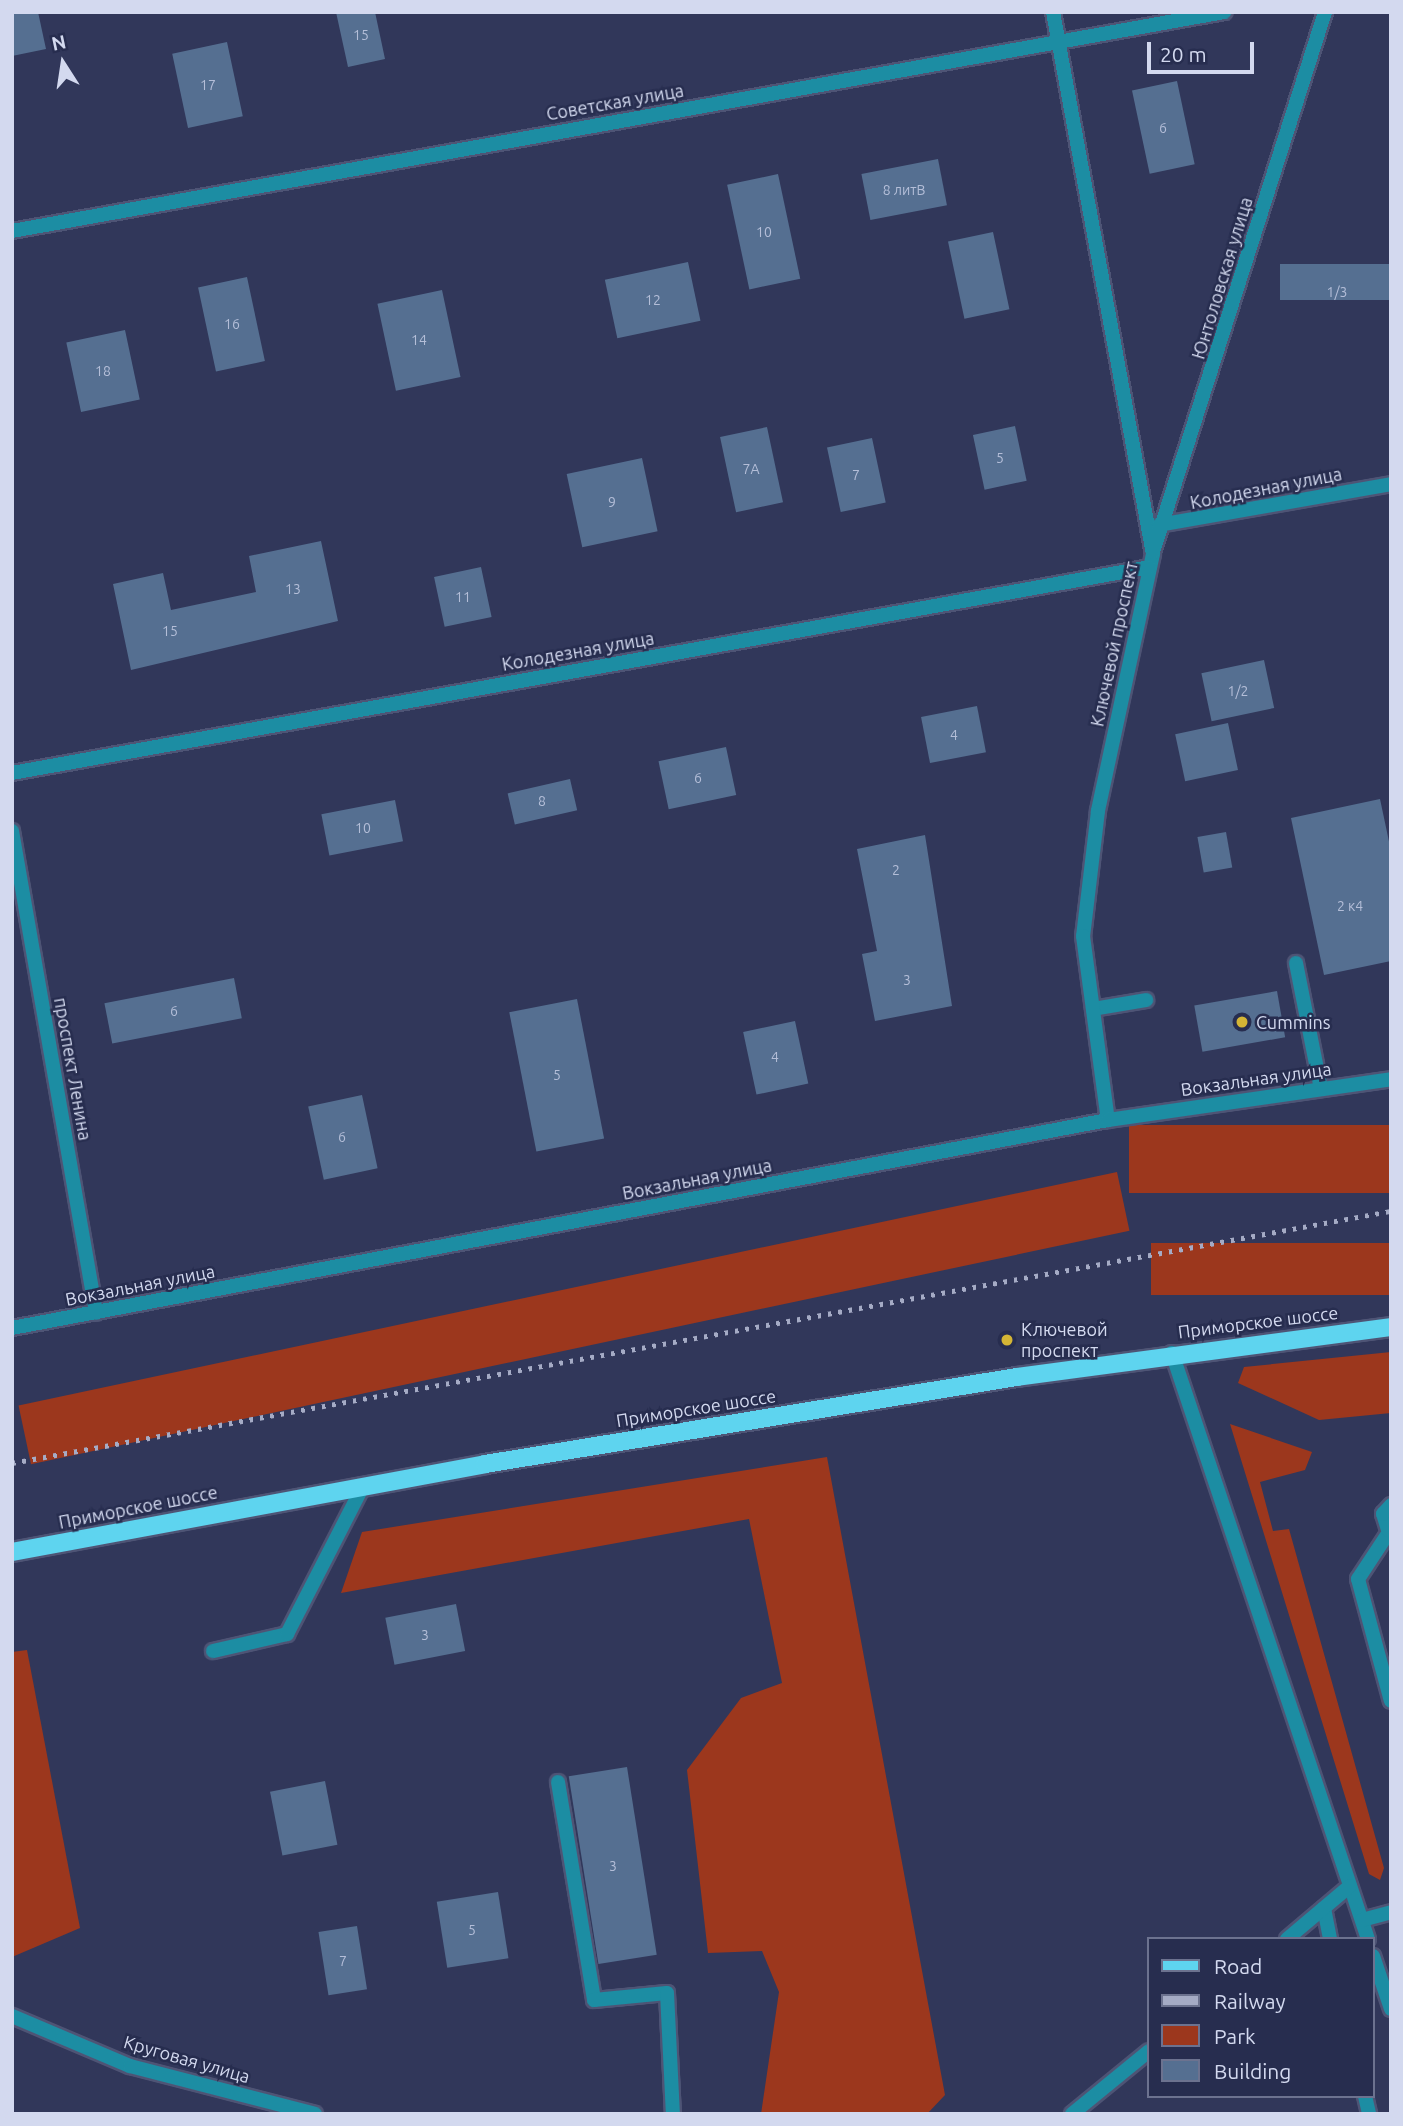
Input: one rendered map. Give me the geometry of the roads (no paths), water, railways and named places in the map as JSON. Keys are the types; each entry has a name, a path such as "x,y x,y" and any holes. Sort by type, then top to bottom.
{"main road":[{"name":"Приморское шоссе","path":"12,1552 363,1486 1172,1353 1391,1327"}],"street":[{"name":"Ключевой проспект","path":"1053,12 1152,560 1098,811 1083,936 1108,1121"},
{"name":"Советская улица","path":"12,231 1224,12"},
{"name":"Юнтоловская улица","path":"1152,560 1325,12"},
{"name":"Колодезная улица","path":"1147,524 1164,526 1391,484"},
{"name":"Колодезная улица","path":"12,773 1152,560"},
{"name":"проспект Ленина","path":"12,831 96,1313"},
{"path":"1296,963 1321,1089"},
{"path":"1093,1009 1146,1000"},
{"name":"Вокзальная улица","path":"12,1328 1108,1121 1391,1079"},
{"path":"1172,1353 1367,1937"},
{"path":"213,1651 288,1634 363,1486"},
{"path":"1391,1505 1383,1514 1389,1530 1358,1579 1391,1701"},
{"path":"558,1782 594,2000 667,1993 673,2114"},
{"path":"1289,1937 1350,1886"},
{"path":"1324,1908 1330,1937"},
{"path":"1362,1920 1391,1912"},
{"path":"1375,1962 1391,2009"},
{"name":"Круговая улица","path":"12,2016 130,2066 316,2114"},
{"path":"1072,2114 1148,2052"}],"railway":[{"path":"12,1463 1391,1211"}],"place":[{"name":"Cummins","path":"1242,1022"},
{"name":"Ключевой проспект","path":"1007,1340"}]}
